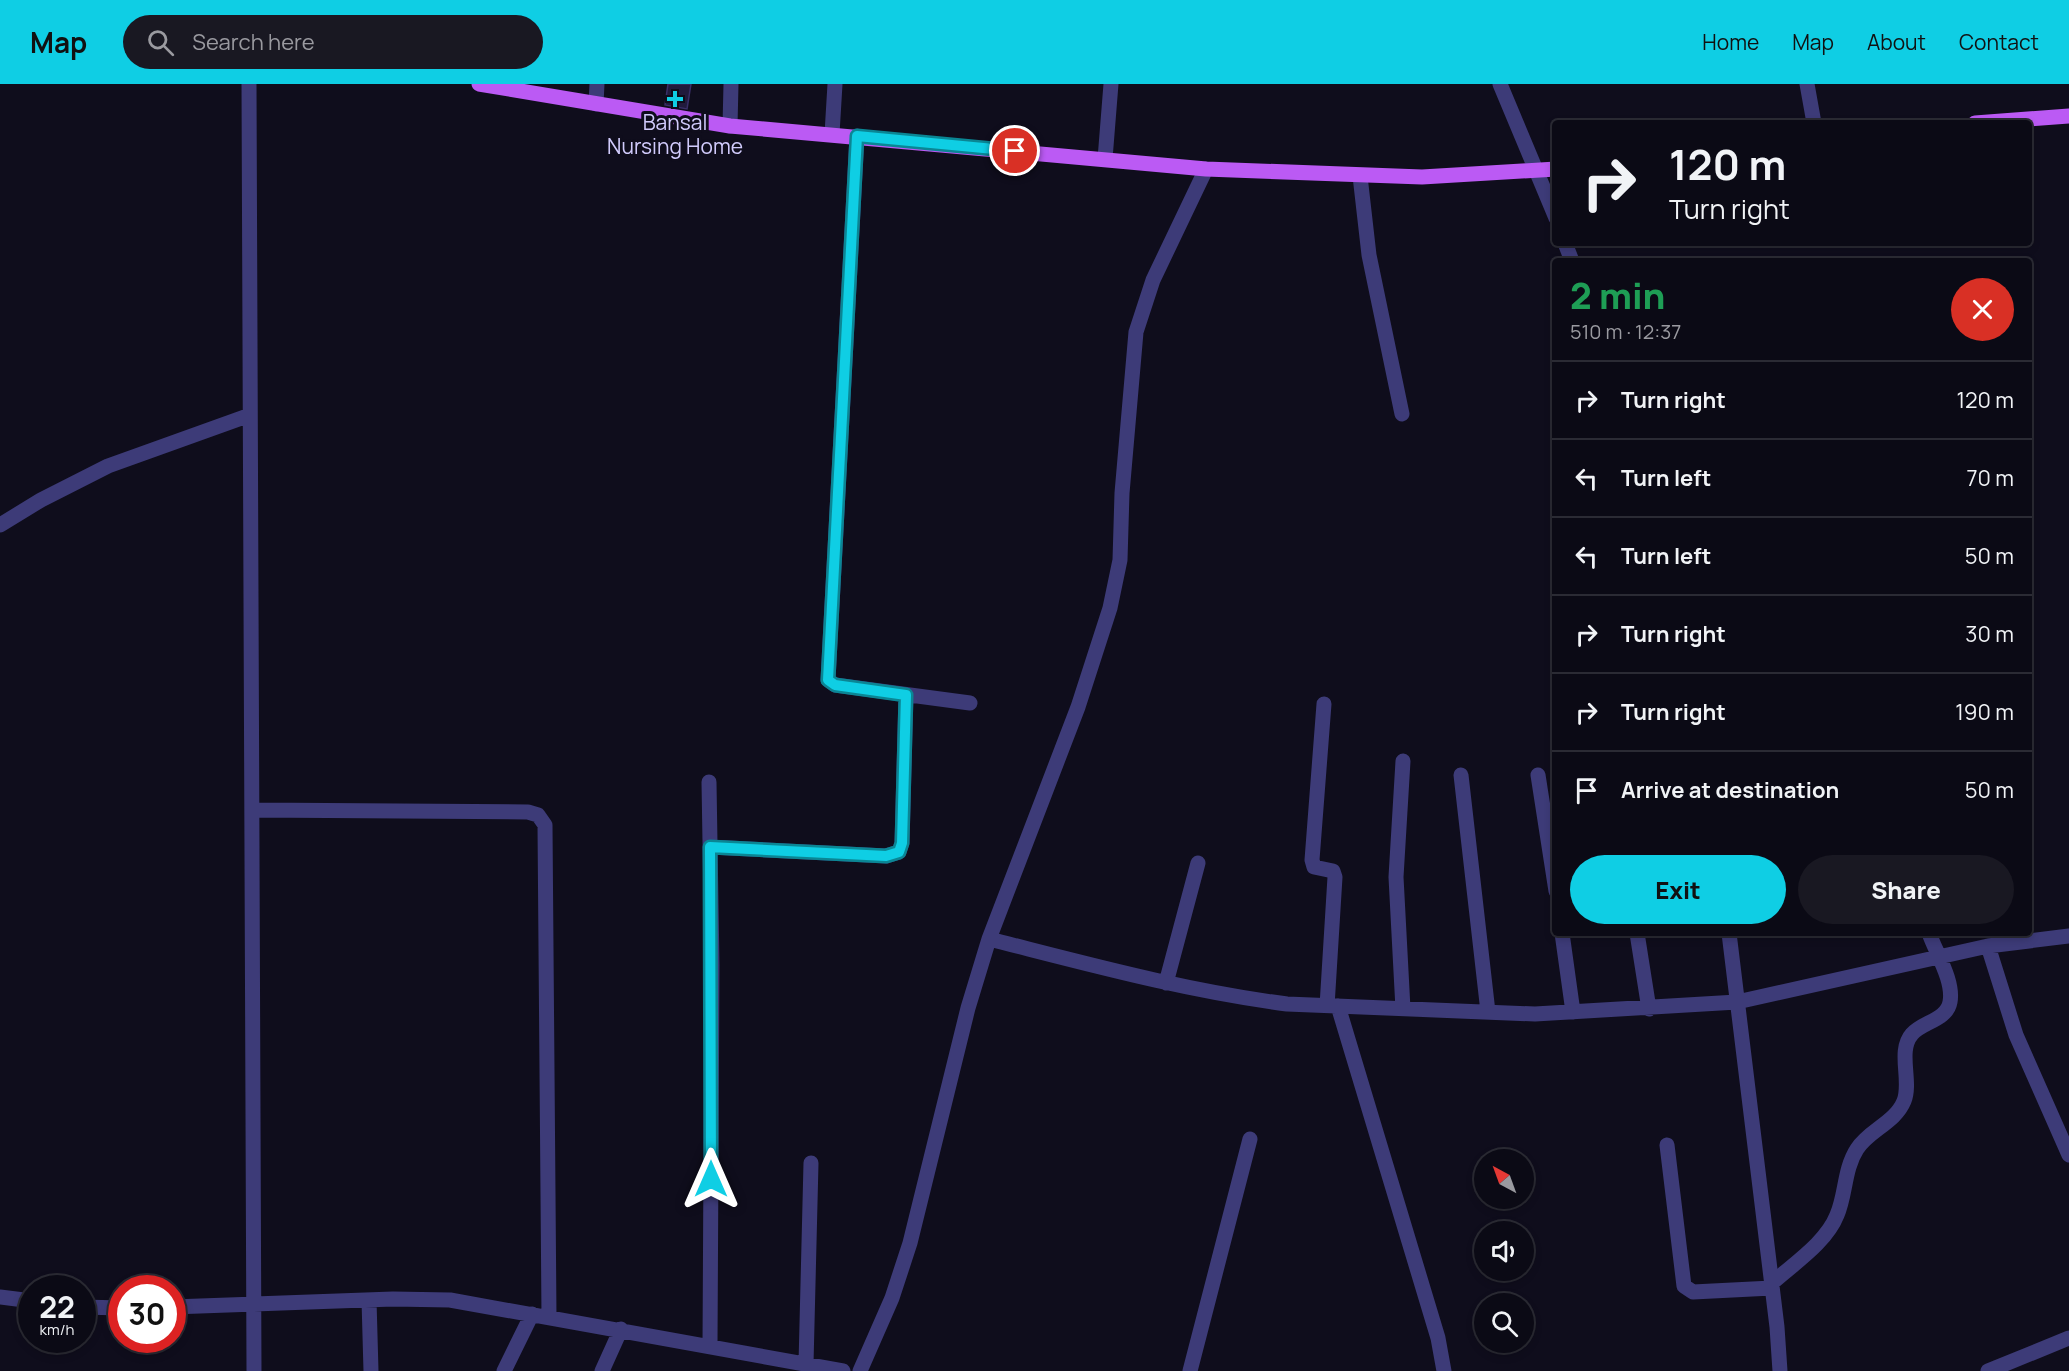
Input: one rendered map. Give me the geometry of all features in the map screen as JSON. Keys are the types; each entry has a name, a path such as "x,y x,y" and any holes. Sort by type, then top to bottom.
{"main road":[{"path":"479,84 730,126 1206,169 1422,177 1552,170"},
{"path":"2015,120 2069,116"}],"street":[{"path":"249,84 254,1371"},
{"path":"596,104 597,84"},
{"path":"730,126 731,84"},
{"path":"832,134 835,84"},
{"path":"1105,159 1112,84"},
{"path":"1500,84 1552,208"},
{"path":"1807,84 1813,120"},
{"path":"857,136 828,680 835,685 970,703"},
{"path":"860,1371 892,1298 910,1243 968,1008 989,939 1078,707 1110,608 1120,560 1122,493 1136,332 1153,279 1206,169"},
{"path":"1360,176 1368,255 1402,414"},
{"path":"0,525 42,500 108,466 250,415"},
{"path":"710,847 886,856 899,852 906,695"},
{"path":"1324,704 1312,860 1314,867 1333,871 1335,877 1332,1006 1438,1338 1444,1371"},
{"path":"1403,762 1396,877 1403,1009"},
{"path":"1461,775 1488,1012"},
{"path":"1538,775 1552,865"},
{"path":"709,782 710,1346"},
{"path":"252,810 528,812 538,815 544,825 549,1317"},
{"path":"1166,983 1198,863"},
{"path":"1562,936 1573,1012"},
{"path":"1637,936 1649,1009"},
{"path":"1729,936 1780,1371"},
{"path":"1667,1145 1684,1286 1693,1292 1771,1286 1830,1228 1842,1203 1852,1156 1858,1146 1898,1112 1904,1101 1908,1082 1907,1042 1912,1034 1944,1013 1949,1007 1950,987 1930,936"},
{"path":"989,939 1166,983 1251,1000 1403,1009 1573,1012 1737,1002 1988,946 2069,936"},
{"path":"1988,946 2016,1035 2069,1155"},
{"path":"1190,1371 1250,1138"},
{"path":"809,1367 812,1163"},
{"path":"0,1297 18,1299"},
{"path":"369,1300 371,1371"},
{"path":"186,1306 369,1300 450,1300 621,1329 809,1367 843,1371"},
{"path":"504,1371 532,1314"},
{"path":"602,1371 621,1329"},
{"path":"1988,1371 2069,1338"}],"building":[{"path":"668,84 691,84 687,109 665,105"}],"place":[{"name":"Bansal Nursing Home","path":"675,99"}],"route":[{"path":"711,1179 710,847 886,856 899,852 902,843 906,695 835,685 828,680 827,672 857,136 1015,151"}]}
